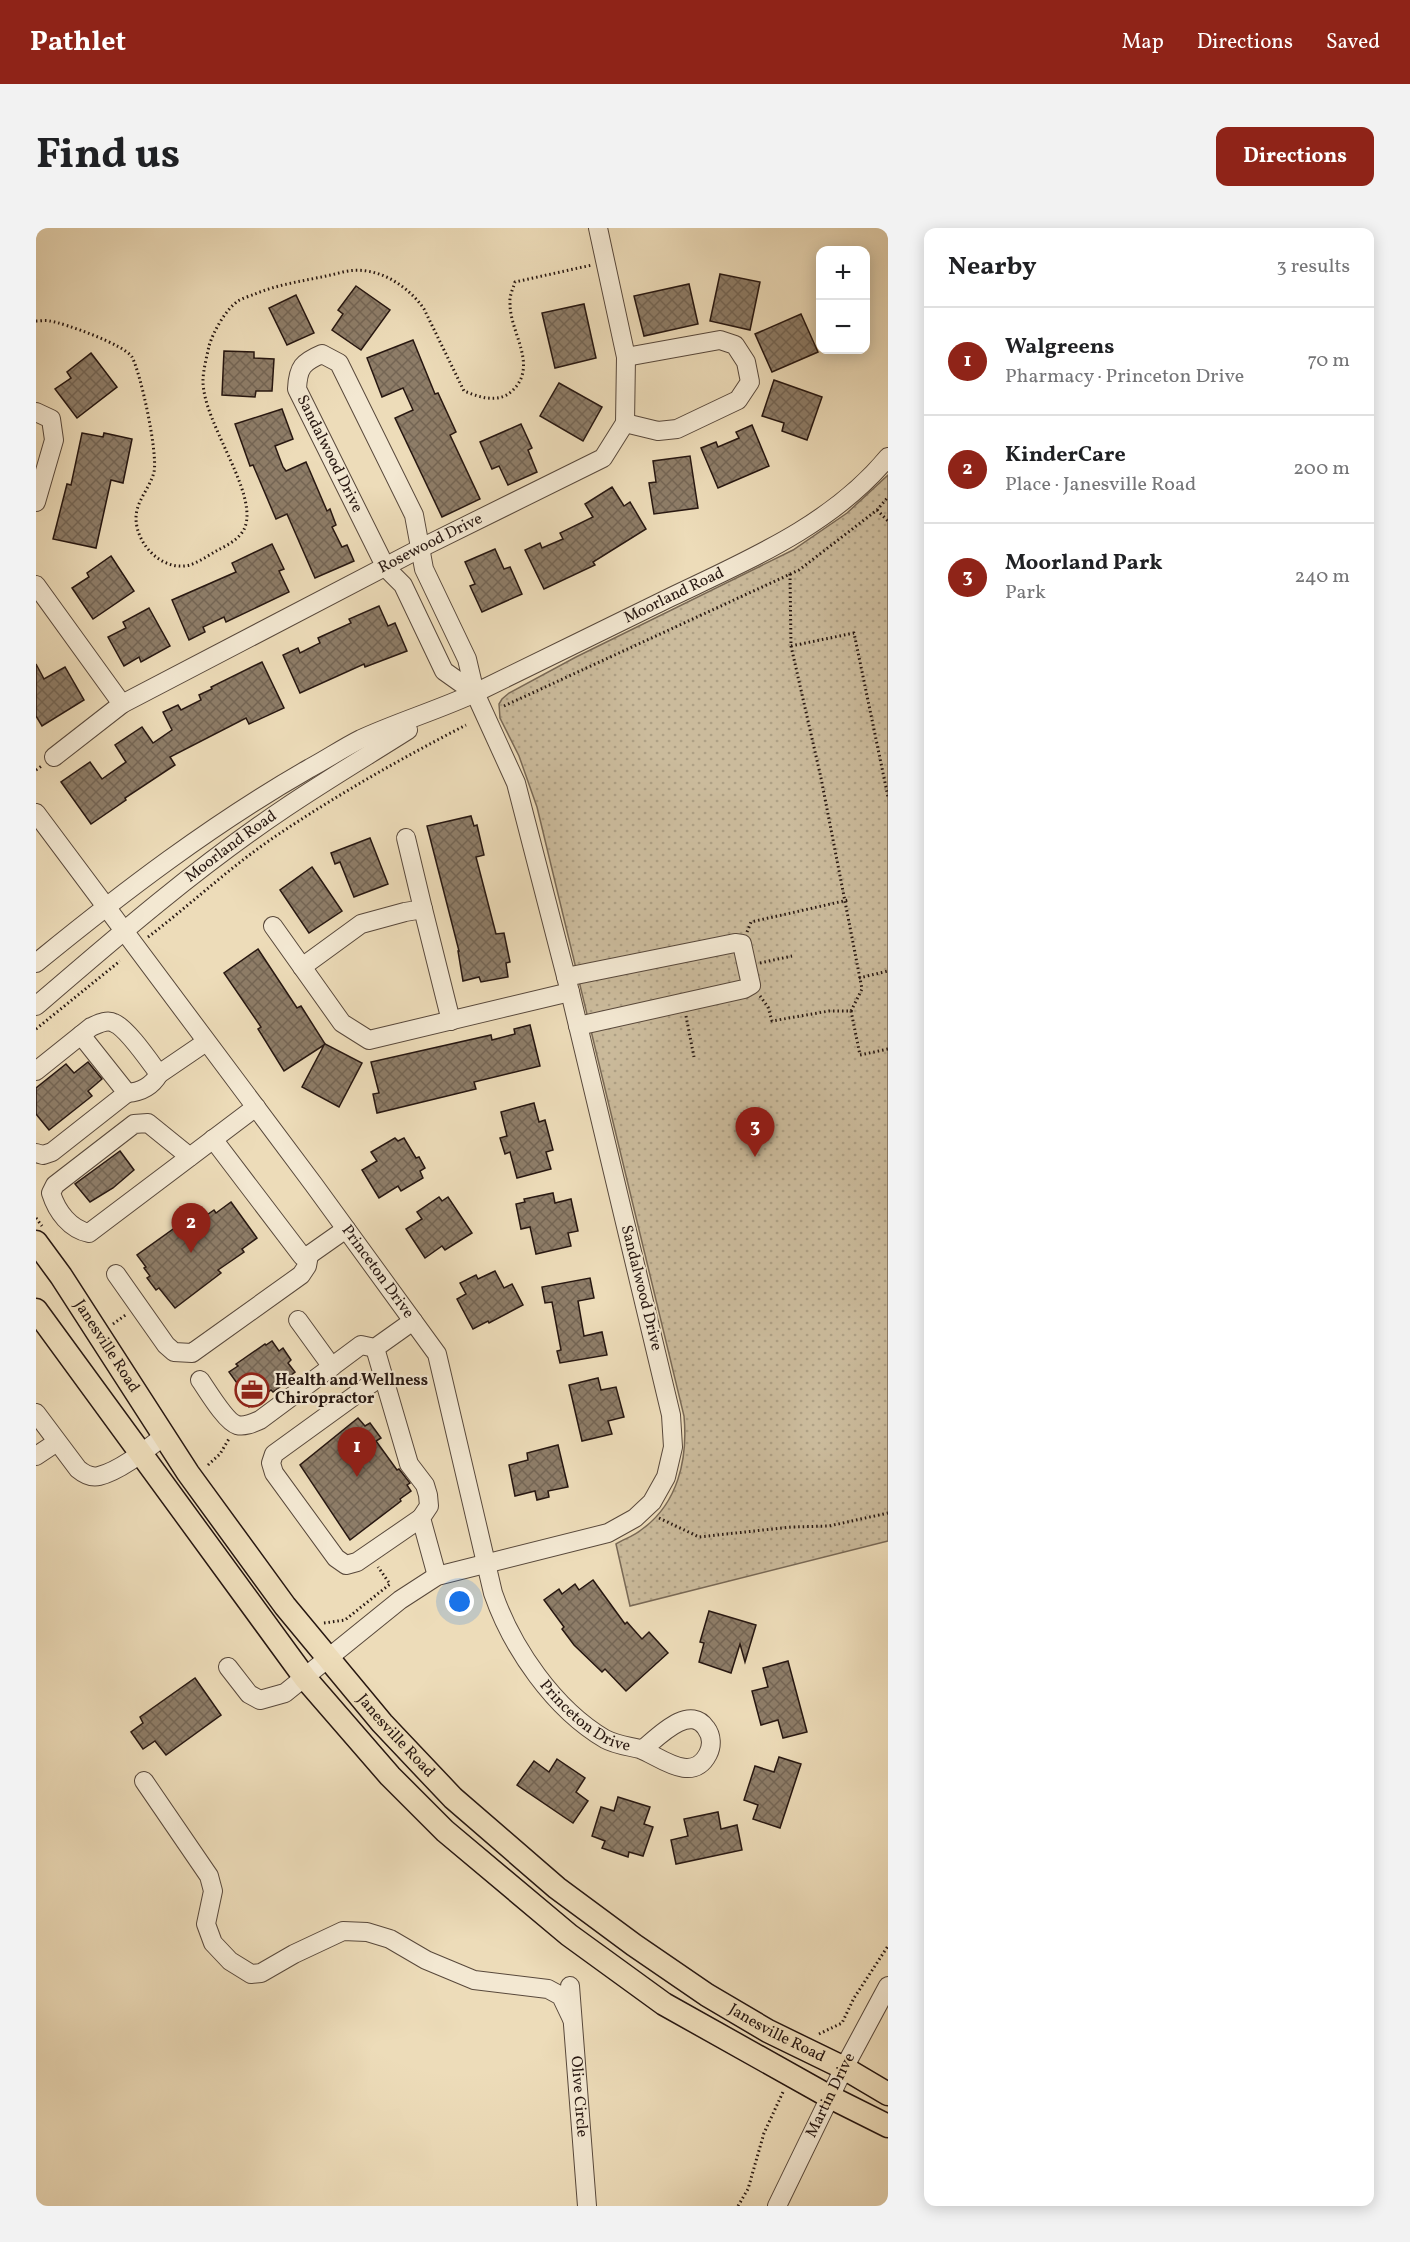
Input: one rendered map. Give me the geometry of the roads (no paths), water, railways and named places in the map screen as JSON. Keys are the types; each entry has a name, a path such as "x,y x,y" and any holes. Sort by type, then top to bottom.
{"main road":[{"name":"Janesville Road","path":"36,1242 188,1473 285,1606 382,1723 453,1798 557,1888 707,1995 768,2031 844,2068 888,2094"},
{"name":"Janesville Road","path":"36,1310 305,1678 390,1776 445,1831 569,1935 664,2004 830,2097 888,2126"}],"street":[{"path":"598,228 626,357 625,423 658,432 677,429 738,400 750,382 746,362 741,353 735,345 720,340 626,357"},
{"name":"Sandalwood Drive","path":"228,1667 249,1694 260,1700 285,1693 400,1600 437,1576 608,1533 635,1518 652,1502 666,1478 673,1447 671,1415 568,984 516,783 475,693 467,659 424,569 414,515 339,363 322,354 307,360 297,374 297,388 386,568 403,585 444,671 475,693"},
{"path":"36,412 51,419 54,440 36,502"},
{"name":"Rosewood Drive","path":"54,757 122,705 421,548 603,458 625,423"},
{"name":"Moorland Road","path":"36,963 105,907 216,826 272,790 362,739 475,693 764,551 819,519 873,476 888,458"},
{"path":"36,585 122,705"},
{"name":"Moorland Road","path":"36,1006 123,932 235,844 285,808 442,708"},
{"name":"Princeton Drive","path":"36,814 256,1107 437,1354 486,1563 500,1612 523,1654 536,1674 566,1707 604,1738 622,1746 642,1750"},
{"path":"406,838 451,1022"},
{"path":"302,967 361,924 423,909"},
{"path":"273,926 342,1023 369,1040 451,1022 568,984 735,943 742,945 751,985 744,990 578,1026"},
{"path":"36,1071 91,1027 101,1022 112,1021 121,1027 159,1074"},
{"path":"81,1035 127,1093"},
{"path":"36,1153 43,1155 52,1152 127,1093 147,1088 159,1074 206,1042"},
{"path":"190,1157 148,1123 134,1124 55,1185 51,1194 55,1204 71,1226 89,1233 190,1157 213,1139 256,1107"},
{"path":"213,1139 303,1256 309,1256 346,1229"},
{"path":"116,1274 166,1345 174,1352 192,1353 301,1275 307,1266 309,1256"},
{"path":"298,1320 332,1367"},
{"path":"200,1380 227,1418 236,1425 249,1425 260,1420 361,1345 375,1348 413,1320"},
{"path":"375,1348 383,1375 409,1464 425,1485 429,1506 421,1518 357,1562 346,1565 336,1558 274,1473 271,1463 274,1454 383,1375"},
{"path":"36,1413 85,1475 98,1477 111,1472 164,1436"},
{"path":"36,1456 57,1442"},
{"path":"421,1518 437,1576"},
{"path":"144,1781 209,1876 213,1891 206,1924 213,1943 230,1961 251,1974 261,1973 344,1930 367,1932 390,1939 426,1960 474,1980 548,1989 561,1996 573,2019"},
{"name":"Olive Circle","path":"570,1986 587,2206"},
{"name":"Martin Drive","path":"777,2206 844,2068 888,1986"}],"place":[{"name":"Moorland Park","path":"755,1157"},
{"name":"KinderCare","path":"191,1253"},
{"name":"Health and Wellness Chiropractor","path":"252,1390"},
{"name":"Walgreens","path":"357,1477"}]}
